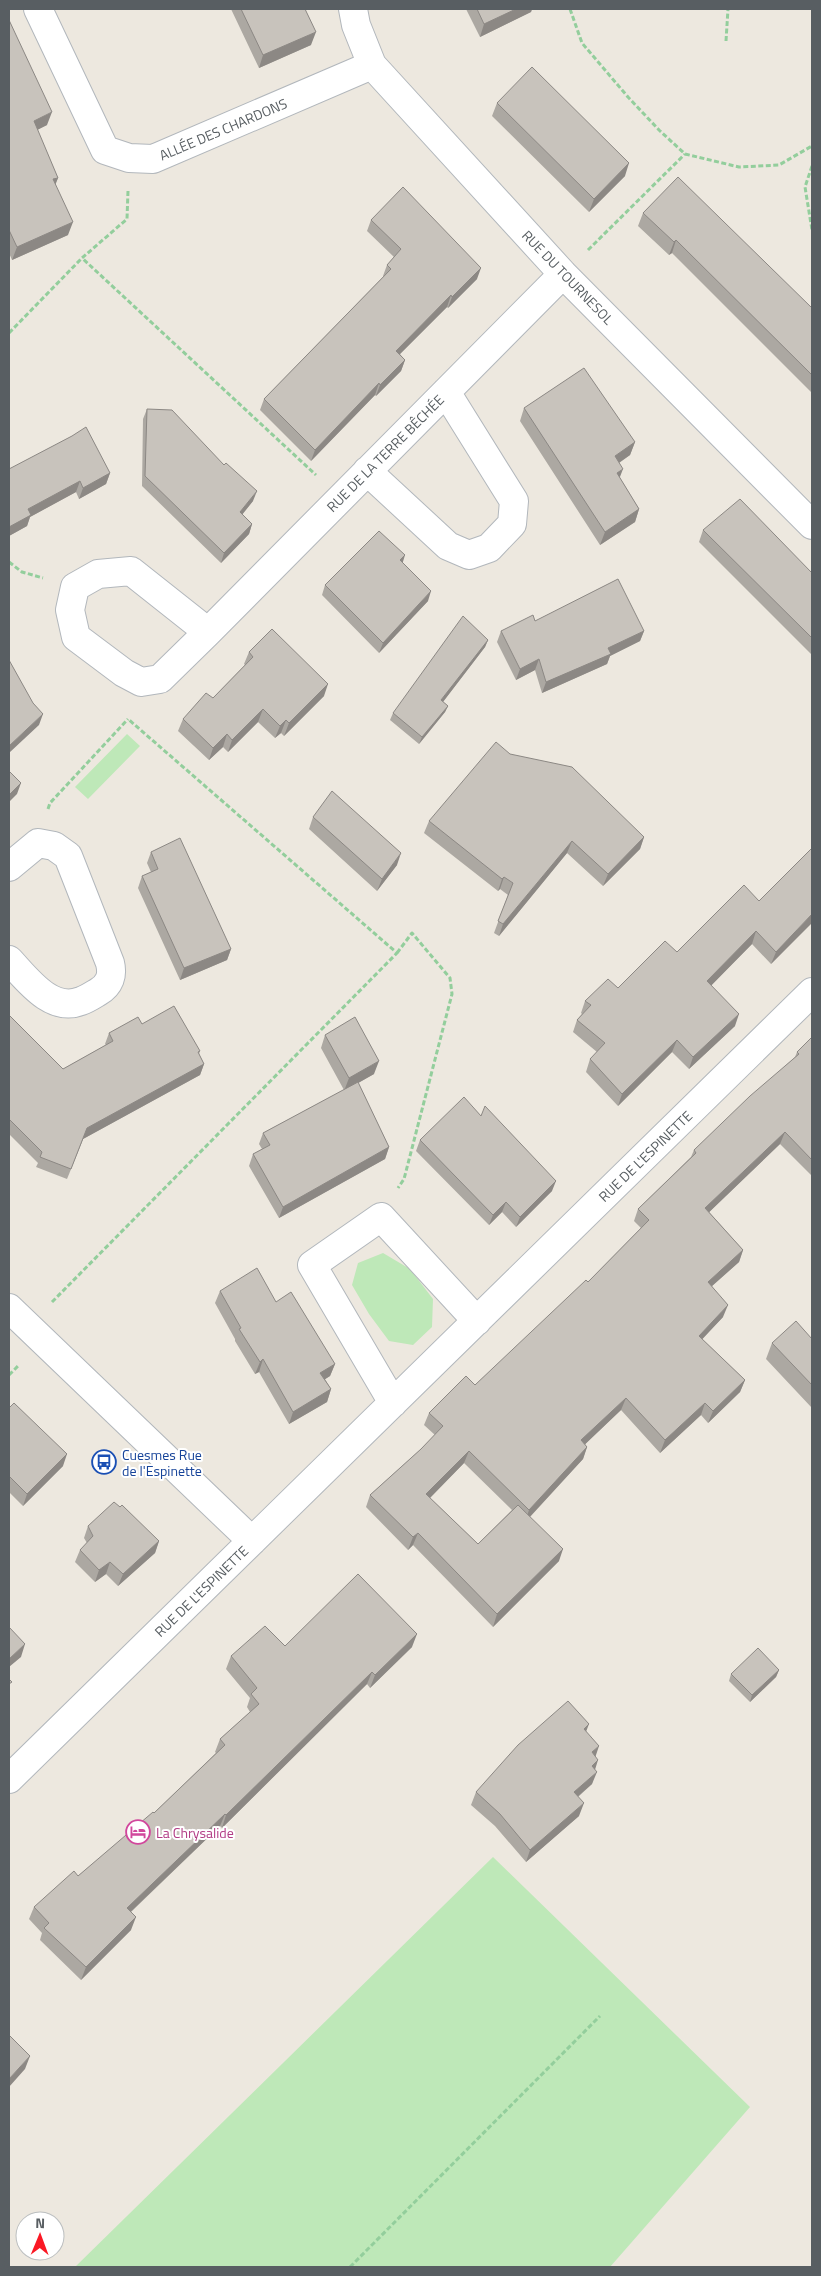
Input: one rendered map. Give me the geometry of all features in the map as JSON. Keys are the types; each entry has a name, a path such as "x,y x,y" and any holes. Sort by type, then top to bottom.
{"street":[{"name":"ALLÉE DES CHARDONS","path":"38,9 105,150 129,158 153,159 372,65"},
{"name":"RUE DU TOURNESOL","path":"352,9 356,25 372,65 563,274 812,525"},
{"name":"RUE DE LA TERRE BÊCHÉE","path":"208,632 131,571 98,574 75,587 70,610 76,637 124,674 141,682 160,679 208,632 563,274"},
{"path":"367,471 448,546 469,555 489,548 512,524 514,501 446,392"},
{"path":"9,867 38,844 54,846 68,856 110,962 112,974 106,988 80,1002 64,1004 46,997 9,960"},
{"name":"RUE DE L'ESPINETTE","path":"9,1779 812,992"},
{"path":"392,1403 312,1265 381,1217 477,1321"},
{"path":"9,1308 252,1541"}],"path":[{"path":"570,9 582,43 640,110 685,154 739,167 779,165 812,146"},
{"path":"726,41 728,9"},
{"path":"563,274 685,154"},
{"path":"9,333 82,258 127,219 129,158"},
{"path":"812,166 805,187 812,230"},
{"path":"82,258 341,497"},
{"path":"50,803 128,719 397,953"},
{"path":"44,1342 47,1307 397,953 412,933 450,978 452,994 404,1179 381,1217"},
{"path":"350,2267 600,2016"}],"green space":[{"path":"127,734 140,746 88,799 75,787"},
{"path":"383,1253 410,1269 433,1299 432,1327 413,1345 389,1341 369,1314 352,1285 358,1263"},
{"path":"493,1857 750,2107 610,2267 75,2267"}],"building":[{"path":"241,9 305,9 316,32 263,55"},
{"path":"477,9 516,9 484,24"},
{"path":"9,20 52,112 34,121 58,178 53,179 73,222 17,247 9,230"},
{"path":"532,67 629,163 594,199 497,103"},
{"path":"678,177 812,308 812,375 676,240 674,242 643,213"},
{"path":"403,187 481,268 452,297 451,295 396,351 405,360 380,385 379,383 315,450 264,399 391,269 387,265 401,249 371,220"},
{"path":"584,368 635,442 615,456 623,469 617,473 639,509 605,532 524,408"},
{"path":"147,409 172,410 224,465 226,463 257,491 240,512 252,524 224,553 145,476"},
{"path":"86,427 110,473 83,488 80,481 28,509 31,515 9,527 9,469"},
{"path":"740,499 812,573 812,638 703,530"},
{"path":"379,531 405,555 400,560 431,591 383,643 325,585"},
{"path":"618,579 644,631 608,648 611,654 546,682 539,659 520,669 501,631 533,615 535,621"},
{"path":"463,616 488,640 441,700 448,706 422,737 393,713"},
{"path":"272,629 328,684 289,723 286,720 280,726 263,709 232,740 227,734 213,748 183,719 206,693 213,698 253,657 249,652"},
{"path":"9,660 33,703 43,714 9,746"},
{"path":"496,742 510,754 572,767 644,837 608,874 572,841 503,924 498,921 513,883 504,877 502,879 429,821"},
{"path":"9,771 21,783 9,795"},
{"path":"332,791 401,853 382,879 313,817"},
{"path":"180,838 231,949 184,968 142,876 158,869 151,852"},
{"path":"812,848 812,914 776,952 756,931 707,981 739,1014 693,1057 677,1040 622,1094 590,1059 605,1043 577,1020 591,1005 585,1001 608,979 618,988 665,941 677,952 744,885 759,901"},
{"path":"174,1006 200,1051 198,1052 204,1064 87,1128 71,1169 40,1157 42,1152 9,1119 9,1015 63,1069 113,1041 109,1033 138,1017 142,1024"},
{"path":"355,1017 379,1061 349,1078 325,1035"},
{"path":"812,1037 812,1160 785,1132 705,1208 743,1250 708,1282 728,1305 699,1336 745,1380 713,1411 705,1403 665,1440 626,1398 581,1440 587,1447 529,1510 469,1451 426,1494 478,1544 518,1505 563,1549 497,1614 418,1533 413,1537 370,1495 421,1449 443,1426 429,1413 466,1376 475,1385 586,1280 588,1282 649,1220 638,1209 696,1153 694,1150 750,1096 799,1054 797,1052"},
{"path":"358,1082 389,1147 283,1207 253,1154 270,1145 263,1133"},
{"path":"464,1097 481,1116 485,1106 556,1181 520,1217 506,1202 493,1215 420,1140"},
{"path":"257,1268 276,1302 291,1292 335,1364 320,1373 331,1389 293,1412 263,1359 260,1362 239,1329 241,1328 220,1291"},
{"path":"796,1321 812,1339 812,1385 772,1343"},
{"path":"14,1403 67,1454 27,1494 9,1476 9,1408"},
{"path":"114,1502 120,1507 122,1505 159,1541 123,1574 110,1562 99,1570 80,1550 93,1536 88,1526"},
{"path":"358,1574 417,1634 375,1675 372,1672 226,1815 127,1908 136,1917 86,1967 44,1928 49,1923 34,1907 74,1871 78,1876 154,1813 225,1745 220,1739 259,1704 251,1694 257,1688 231,1656 265,1626 285,1646"},
{"path":"9,1627 25,1644 9,1659"},
{"path":"758,1648 779,1670 752,1695 731,1674"},
{"path":"568,1701 589,1724 584,1729 599,1746 592,1752 598,1760 592,1766 597,1772 574,1792 584,1803 530,1850 500,1814 476,1792 518,1745"},
{"path":"9,2035 30,2056 9,2079"}],"place":[{"name":"Cuesmes Rue de l'Espinette","path":"104,1462"},
{"name":"La Chrysalide","path":"138,1832"}]}
